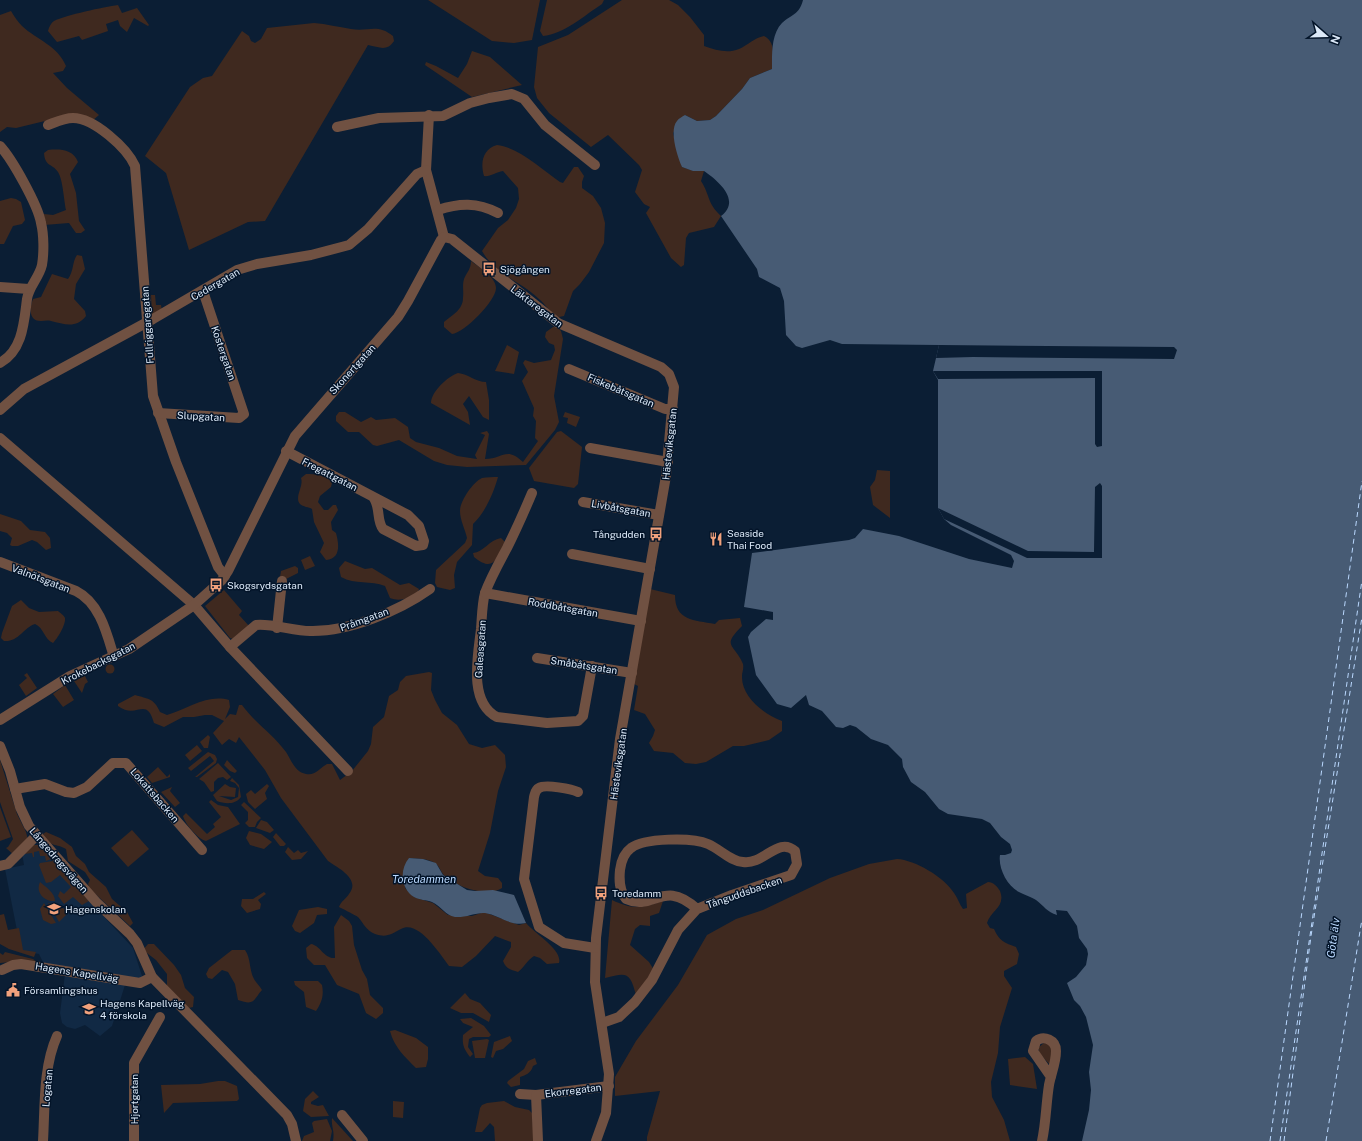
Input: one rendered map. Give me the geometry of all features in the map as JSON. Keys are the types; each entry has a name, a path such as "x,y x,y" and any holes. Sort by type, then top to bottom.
{"street":[{"path":"337,127 379,118 448,114 470,103 506,94 515,95 524,99 545,125 595,165"},
{"path":"430,116 426,170 438,210 444,237"},
{"name":"Fullriggaregatan","path":"48,125 72,118 84,122 98,128 124,148 133,161 137,179 152,389 158,413 218,566 225,576"},
{"path":"0,146 11,159 38,212 41,223 41,266 30,289 20,339 11,354 0,363"},
{"name":"Cedergatan","path":"0,410 24,389 147,323 203,291 229,274 247,267 311,255 349,245 368,229 412,179 426,170"},
{"path":"438,210 450,206 473,204 487,207 498,212"},
{"name":"Läktaregatan","path":"444,237 452,239 558,323 661,367 668,374 674,387"},
{"name":"Skonertgatan","path":"194,605 225,576 286,451 301,428 398,317 444,237"},
{"path":"0,288 30,289"},
{"name":"Kostergatan","path":"203,291 243,410 243,415"},
{"name":"Fiskebåtsgatan","path":"569,369 666,409 673,410"},
{"name":"Hästeviksgatan","path":"596,1141 606,1113 609,1086 602,1023 595,982 595,948 620,739 668,462 674,387"},
{"name":"Slupgatan","path":"158,413 239,418 243,415"},
{"path":"0,438 194,605 230,647 348,771"},
{"path":"590,448 668,462"},
{"name":"Fregattgatan","path":"286,451 374,497 416,521 423,535 423,545 416,546 383,530 379,520 378,507 374,497"},
{"name":"Galeasgatan","path":"532,492 485,593 480,633 478,684 484,704 493,715 507,719 546,723 578,721 583,716 592,666"},
{"name":"Livbåtsgatan","path":"582,502 659,515"},
{"path":"572,554 650,568"},
{"name":"Valnötsgatan","path":"0,562 83,595 101,618 114,657"},
{"path":"277,628 282,581"},
{"name":"Pråmgatan","path":"230,647 256,625 311,631 340,629 393,609 413,600 430,589"},
{"name":"Roddbåtsgatan","path":"485,593 641,620"},
{"name":"Krokebacksgatan","path":"0,720 70,676 114,657 194,605"},
{"name":"Småbåtsgatan","path":"537,658 632,673"},
{"name":"Långedragsvägen","path":"0,746 24,816 37,836 97,903 130,934 137,944 152,977 282,1110 292,1124 296,1141"},
{"name":"Lokattsbacken","path":"15,789 45,784 66,792 74,793 87,788 113,763 126,763 202,850"},
{"path":"578,792 566,788 542,787 535,792 524,879 539,927 564,943 595,948"},
{"path":"0,866 8,864 37,836"},
{"name":"Tånguddsbacken","path":"602,1023 619,1018 631,1007 652,980 678,930 697,909 732,895 791,875 797,864 795,851 789,847 782,846 757,861 749,862 736,860 708,844 688,840 661,841 636,845 629,849 620,868 620,887 626,898 639,903 664,896 678,896 686,900 697,909"},
{"name":"Hagens Kapellväg","path":"2,970 13,965 21,964 140,983 145,982 152,977"},
{"name":"Hjortgatan","path":"134,1141 134,1063 160,1017"},
{"name":"Logatan","path":"43,1141 48,1070 52,1046 57,1036"},
{"path":"1042,1141 1050,1077"},
{"name":"Ekorregatan","path":"520,1094 536,1095 609,1086"},
{"name":"Ekorregatan","path":"536,1095 538,1141"},
{"path":"342,1115 363,1141"}],"shaded area":[{"path":"428,0 540,0 532,40 514,43 492,41"},
{"path":"547,0 604,0 602,4 566,28 551,35 543,36 540,31"},
{"path":"622,0 669,0 678,5 690,17 704,35 704,46 713,49 722,51 735,50 757,38 764,36 771,42 773,50 772,69 750,78 742,89 716,116 710,120 697,121 685,115 673,133 682,167 694,171 704,171 701,181 713,207 721,216 714,227 689,233 686,238 684,265 681,267 671,258 646,213 650,207 644,204 635,192 642,170 639,165 608,135 591,147 549,113 537,98 534,87 538,47 568,35"},
{"path":"118,5 122,13 137,8 149,25 148,26 134,18 127,32 120,26 118,20 106,24 108,31 82,40 79,36 57,42 48,31 54,21 67,16"},
{"path":"11,11 22,26 52,48 62,59 66,66 63,71 53,73 67,88 99,115 92,121 49,120 16,128 7,127 0,132 0,15"},
{"path":"314,23 357,30 382,30 393,36 394,41 389,47 386,48 368,45 265,221 248,222 189,250 166,173 145,156 190,87 203,78 212,76 242,31 249,36 251,41 255,43 261,39 267,28"},
{"path":"472,51 490,57 522,85 472,97 425,65 426,62 458,78 467,64"},
{"path":"497,145 522,154 563,183 574,167 578,167 584,176 582,188 593,196 601,208 605,223 604,243 589,272 573,291 564,316 559,317 550,311 532,293 494,267 482,251 498,228 508,220 516,208 519,199 518,188 503,171 489,176 484,176 482,166 484,157 488,150"},
{"path":"48,150 61,150 69,152 73,154 78,162 70,174 76,193 79,221 85,230 81,233 76,233 69,223 44,225 42,215 53,215 66,210 60,176 56,169 46,161 44,153"},
{"path":"11,198 21,202 25,220 22,224 13,226 4,244 0,244 0,201"},
{"path":"77,255 82,256 85,269 76,284 74,299 85,311 86,316 78,323 74,324 34,319 31,313 33,299 41,297 52,274 68,279"},
{"path":"471,261 493,280 496,288 495,294 478,316 464,328 452,334 444,327 444,322 459,309 463,302 463,282 470,268"},
{"path":"151,295 155,295 156,305 161,305 162,311 152,314"},
{"path":"553,327 557,327 561,331 563,339 554,396 559,422 555,430 526,465 467,467 447,465 434,461 399,440 377,446 373,445 359,432 348,432 336,421 336,416 339,412 345,412 361,422 371,417 376,420 395,418 408,427 410,438 416,442 439,448 457,456 477,459 475,455 485,435 480,433 487,431 489,434 485,459 508,454 517,457 523,462 538,441 535,438 536,421 533,416 534,408 522,381 528,372 523,363 525,360 534,363 551,360 555,350 554,345 549,343 545,337 546,332"},
{"path":"507,345 519,352 514,374 495,371"},
{"path":"458,373 486,382 489,400 489,420 483,417 469,396 463,404 468,412 470,425 431,403 437,389 450,377"},
{"path":"565,412 580,417 576,427 567,423 568,418 563,417"},
{"path":"561,431 582,447 578,484 574,488 534,481 529,468 557,432"},
{"path":"877,470 890,471 890,518 873,505 870,487 875,480"},
{"path":"306,474 327,478 332,483 331,487 320,496 318,502 324,510 328,510 333,505 336,505 338,510 331,522 332,530 336,533 337,537 338,550 337,554 331,559 326,560 320,552 324,543 314,522 312,509 301,505 298,501 302,481 301,478"},
{"path":"488,477 498,477 488,502 473,524 472,545 457,562 454,575 455,588 450,590 437,587 435,583 436,570 465,543 467,538 460,511 462,502 478,480"},
{"path":"0,514 21,521 30,530 45,532 50,538 51,548 46,550 37,542 32,540 18,546 10,545 12,538 7,533 0,531"},
{"path":"501,538 505,542 494,562 486,564 474,557 473,553 480,551 493,541"},
{"path":"310,556 315,566 305,570 301,560"},
{"path":"345,561 365,569 372,568 400,585 409,583 419,589 417,594 397,600 390,598 385,586 374,583 352,581 341,577 339,568"},
{"path":"295,566 298,568 298,573 286,579 280,577 281,571"},
{"path":"650,589 675,595 678,610 682,615 693,620 715,624 719,620 740,618 742,626 732,638 731,645 740,657 743,664 742,676 745,691 755,704 762,710 782,721 782,731 769,740 744,746 733,746 706,762 696,764 685,763 673,753 654,751 649,743 655,730 645,714 634,710 638,686 632,683"},
{"path":"224,590 242,611 239,615 249,626 233,639 230,638 205,606"},
{"path":"21,600 29,608 39,612 58,611 64,616 65,621 63,628 53,643 35,624 9,641 4,641 1,638 12,606"},
{"path":"110,664 115,669 110,674 105,669"},
{"path":"429,672 432,673 431,690 442,713 457,725 469,744 482,748 495,745 505,755 506,767 498,791 490,833 478,871 485,876 498,878 502,883 502,888 496,891 488,892 472,890 450,880 433,862 423,859 409,858 405,888 414,897 433,903 448,915 472,916 484,912 519,925 526,923 557,953 559,963 547,964 540,958 534,956 518,972 511,970 503,961 511,947 511,942 495,936 476,956 462,967 449,966 428,939 414,929 408,927 392,934 375,934 367,929 358,917 339,907 352,889 350,879 347,874 328,861 281,798 265,770 239,737 236,743 229,739 222,745 213,733 224,721 212,715 183,717 164,727 154,723 148,710 144,709 131,711 125,710 118,706 118,704 135,695 147,698 158,707 160,712 167,715 213,699 229,700 230,707 225,719 230,714 236,715 239,705 242,705 281,746 299,771 306,774 312,774 327,764 332,764 340,780 352,771 368,751 371,744 373,727 384,717 389,696 398,690 400,682 406,676"},
{"path":"27,673 37,688 26,696 19,685 27,678 24,675"},
{"path":"85,676 88,682 85,684 82,693 74,681"},
{"path":"65,685 74,700 63,707 53,694"},
{"path":"208,735 210,737 208,748 204,748 200,742"},
{"path":"197,745 202,751 190,761 185,755"},
{"path":"208,752 215,755 217,759 216,763 195,777 214,761 210,756 191,771 188,768"},
{"path":"0,760 17,814 26,832 28,840 14,855 6,848 13,839 0,802"},
{"path":"227,760 237,771 235,773 230,771 224,765"},
{"path":"218,763 231,777 227,780 223,777 218,778 214,782 214,791 211,792 204,782 199,779"},
{"path":"158,767 167,777 170,774 170,777 152,783 147,777"},
{"path":"232,778 239,785 241,797 233,803 223,803 217,801 213,795 225,784 236,788 235,797 219,796 231,800 238,797 239,788 235,783 230,781"},
{"path":"267,784 269,786 265,793 267,799 255,809 248,802 246,794 251,790 255,794"},
{"path":"172,787 170,791 180,803 175,807 161,792"},
{"path":"211,800 218,805 228,807 240,824 206,841 192,831 183,816 186,813 207,834 215,827 213,824 221,817 209,802"},
{"path":"244,802 261,818 255,827 249,827 245,823 248,820 248,812 241,805"},
{"path":"0,807 11,837 0,841"},
{"path":"261,820 267,822 274,830 270,833 256,828"},
{"path":"132,830 149,849 128,867 111,848"},
{"path":"249,831 261,834 272,842 264,849 250,845 246,838"},
{"path":"46,832 60,838 72,847 76,856 85,864 89,872 106,887 112,899 127,912 133,923 130,926 90,889 88,884 90,880 85,872 68,861 66,849 48,841 43,834"},
{"path":"276,833 286,844 284,846 280,846 273,837"},
{"path":"33,845 39,845 51,859 46,861 45,856 40,856 39,851 34,852 34,857 32,853 24,854"},
{"name":"Hagenskolan","path":"39,847 133,948 143,979 44,964 39,954 21,951 5,869 24,865 22,853"},
{"path":"288,847 294,853 298,850 301,853 308,851 301,859 292,860 285,852"},
{"path":"897,859 912,862 936,875 949,887 963,909 967,908 966,894 988,882 998,887 1000,891 1000,905 987,923 990,928 994,929 1003,941 1016,947 1019,954 1017,964 1004,971 1004,976 1012,988 1000,1027 998,1053 991,1082 992,1097 1004,1120 1010,1141 647,1141 660,1091 615,1096 615,1077 636,1041 678,985 707,935 736,919 763,910 830,878 869,864"},
{"path":"53,861 89,901 82,905 73,897 64,904 58,896 60,891 64,894 71,887 60,875 51,882 46,883 39,865 40,863"},
{"path":"40,882 52,893 55,901 48,900 42,896 39,890"},
{"path":"264,892 266,894 258,900 261,904 260,909 247,913 241,906 242,899 253,899"},
{"path":"612,900 632,907 649,905 663,901 659,913 650,916 650,926 640,925 635,929 630,945 649,962 654,970 636,995 632,982 626,976 618,975 605,978"},
{"path":"44,903 56,923 51,924 43,920 40,909"},
{"path":"48,903 65,909 66,915 59,922"},
{"path":"318,907 327,909 327,914 317,915 314,923 300,933 295,931 292,926 299,910"},
{"path":"4,914 8,930 19,928 23,950 36,952 34,957 9,949 0,944 0,915"},
{"path":"341,915 349,921 352,926 354,945 362,970 367,979 370,995 383,1008 383,1013 376,1019 366,1013 359,994 337,985 325,965 314,965 307,958 306,948 311,944 331,958 335,958 334,927"},
{"path":"148,944 154,944 174,965 181,975 185,988 194,997 193,1007 189,1008 167,988 167,974 156,960 143,950"},
{"path":"232,950 245,950 252,975 262,990 251,1002 238,1000 235,984 228,972 222,970 212,979 208,978 206,974 209,968"},
{"path":"5,952 33,959 38,963 21,961 0,963 0,953 3,955"},
{"name":"Hagens Kapellväg 4 förskola","path":"65,974 125,985 112,1026 100,1036 85,1025 75,1029 67,1027 62,1023 60,1013"},
{"path":"294,981 318,981 322,985 322,998 316,1011 306,1007 304,992 295,985"},
{"path":"465,993 470,999 480,1003 491,1015 489,1022 473,1013 461,1013 450,1008"},
{"path":"471,1018 484,1026 491,1035 489,1037 473,1037 469,1039 468,1047 473,1054 470,1057 464,1047 463,1035 473,1027 463,1023 460,1019"},
{"path":"395,1030 416,1038 428,1047 426,1067 416,1068 400,1051 394,1042 390,1031"},
{"path":"510,1036 512,1041 503,1049 496,1051 493,1058 491,1057 494,1042"},
{"path":"489,1040 485,1058 475,1058 472,1041"},
{"path":"1044,1043 1051,1044 1052,1067 1039,1053 1039,1047"},
{"path":"1025,1057 1033,1064 1037,1089 1010,1085 1008,1059"},
{"path":"535,1058 537,1064 533,1066 528,1073 520,1077 520,1085 511,1087 507,1083 508,1081 524,1069 528,1061"},
{"path":"225,1081 237,1086 239,1099 237,1101 173,1103 164,1113 161,1085 200,1084"},
{"path":"313,1091 319,1097 311,1102 311,1104 318,1106 323,1105 329,1116 311,1117 303,1111 305,1099"},
{"path":"393,1101 404,1102 403,1118 393,1117"},
{"path":"504,1101 515,1107 529,1110 532,1113 534,1141 495,1141 494,1127 490,1123 482,1132 475,1132 482,1105"},
{"path":"332,1118 353,1141 333,1141 334,1134"},
{"path":"327,1119 332,1131 330,1141 302,1141 304,1136 314,1132 312,1123 314,1121"}],"water":[{"name":"Göta älv","path":"803,0 1362,0 1362,1141 1082,1141 1089,1110 1091,1090 1089,1072 1093,1045 1086,1017 1080,1006 1074,1000 1067,983 1076,977 1086,965 1088,954 1087,949 1079,938 1077,926 1067,911 1056,910 1057,915 1054,914 1048,911 1039,902 1011,886 1004,876 1000,865 1000,855 1011,853 1012,850 1010,844 1001,837 990,823 982,819 948,814 939,809 925,792 911,782 903,767 902,759 888,745 871,739 856,727 850,725 843,728 836,727 822,711 809,705 806,695 791,708 777,704 756,675 748,637 751,632 766,619 773,620 773,612 744,607 752,553 849,540 855,538 863,529 899,536 969,559 1012,568 1014,561 1011,555 951,525 944,519 938,508 938,380 933,371 939,345 842,344 830,340 802,348 796,346 786,335 784,301 780,288 759,277 757,269 721,216 727,210 729,203 725,191 721,185 704,171 693,171 682,167 680,162 674,137 674,130 677,121 685,115 697,121 710,120 716,116 742,89 750,78 772,69 773,45 778,28 782,23 795,14"},
{"name":"Toredammen","path":"409,858 423,859 436,863 443,875 467,890 493,890 514,895 526,923 521,924 510,922 485,913 455,917 448,914 432,902 414,897 406,889 403,879 404,868"}],"pier":[{"path":"939,345 1174,347 1177,350 1174,359 936,358"},
{"path":"933,371 1102,371 1102,446 1097,447 1095,444 1095,378 938,379"},
{"path":"1100,483 1102,486 1102,558 1027,558 944,519 938,508 1028,551 1094,552 1095,487"}],"ferry route":[{"path":"1270,1141 1362,481"},
{"path":"1280,1141 1362,580"},
{"path":"1284,1141 1311,936 1362,617"},
{"path":"1326,1141 1362,919"}],"place":[{"name":"Sjögången","path":"489,269"},
{"name":"Tångudden","path":"656,534"},
{"name":"Seaside Thai Food","path":"716,539"},
{"name":"Skogsrydsgatan","path":"216,585"},
{"name":"Toredamm","path":"601,893"},
{"name":"Hagenskolan","path":"54,909"},
{"name":"Församlingshus","path":"13,990"},
{"name":"Hagens Kapellväg 4 förskola","path":"89,1009"}]}
